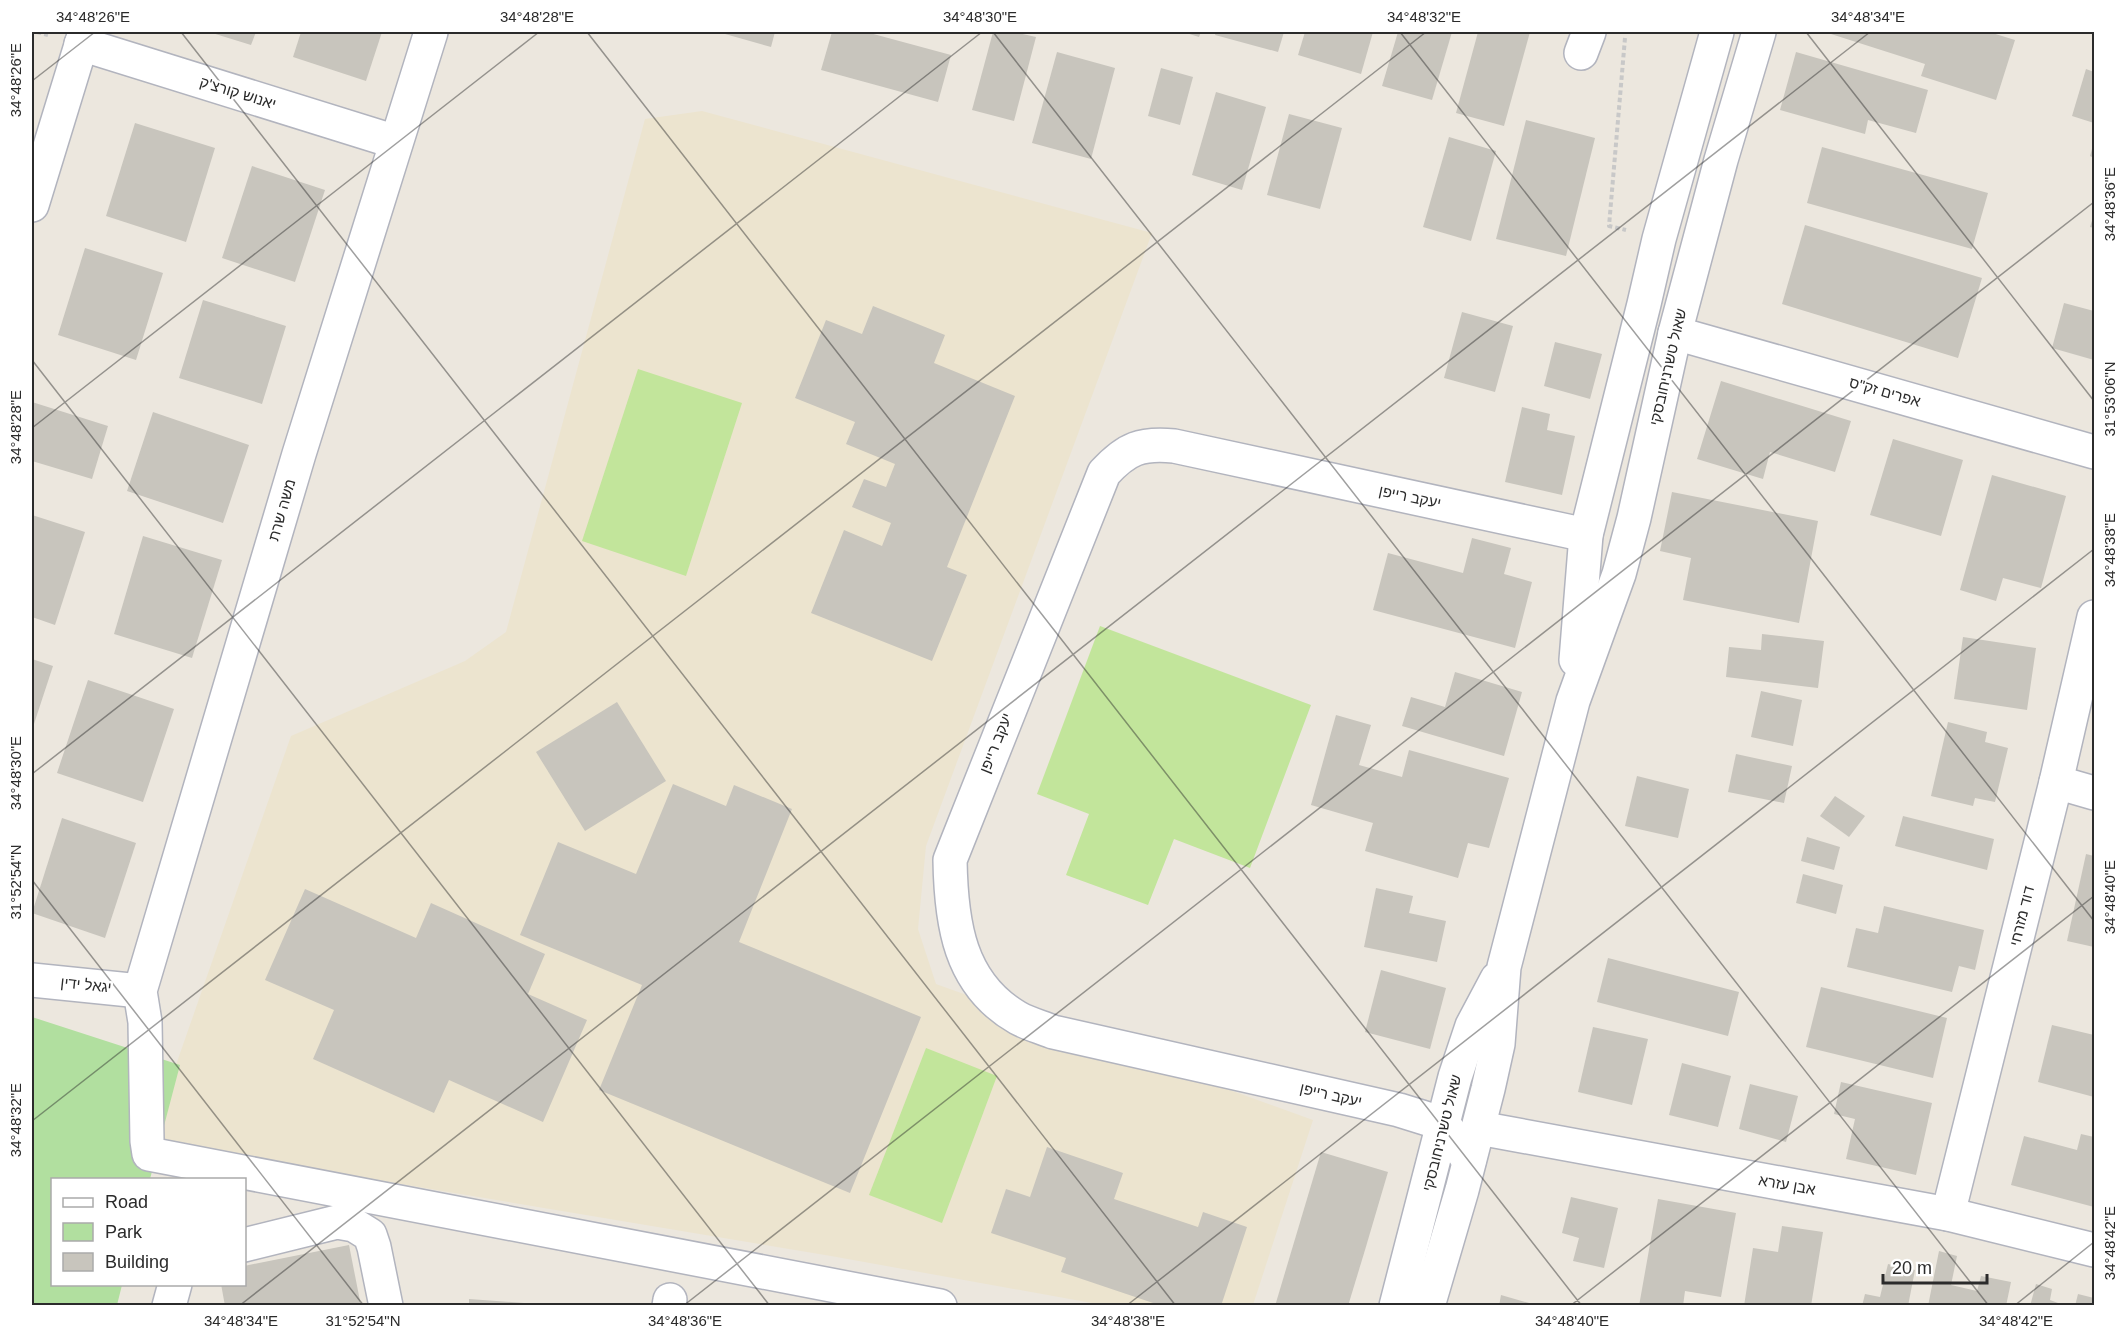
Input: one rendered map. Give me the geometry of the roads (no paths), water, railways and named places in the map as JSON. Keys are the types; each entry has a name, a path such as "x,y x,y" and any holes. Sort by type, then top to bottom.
{"street":[{"name":"משה שרת","path":"140,991 295,465 431,32"},
{"name":"שאול טשרניחובסקי","path":"1573,701 1586,535 1659,239 1717,32"},
{"name":"שאול טשרניחובסקי","path":"1428,1305 1479,1128 1498,1044 1504,966 1573,701 1619,574 1634,518 1675,333 1724,149 1760,32"},
{"name":"יאנוש קורצ'ק","path":"32,205 83,38 396,142"},
{"name":"אפרים זק\"ס","path":"1675,333 2094,452"},
{"name":"יעקב רייפן","path":"1444,1124 1399,1110 1053,1032 1020,1019 996,1003 978,984 963,956 951,900 950,860 1104,473 1118,458 1131,450 1153,444 1174,446 1586,535"},
{"name":"דוד מזרחי","path":"1948,1214 2056,782 2094,617"},
{"path":"2056,782 2094,793"},
{"name":"שאול טשרניחובסקי","path":"1396,1305 1455,1077 1472,1026 1504,966"},
{"name":"יגאל ידין","path":"32,980 140,991"},
{"path":"140,991 145,1022 149,1154 940,1305"},
{"path":"1444,1124 1470,1161"},
{"name":"אבן עזרא","path":"1479,1128 1948,1214 2094,1250"},
{"path":"246,1245 337,1222 354,1225 370,1235 386,1305"},
{"path":"169,1305 174,1286"}]}
